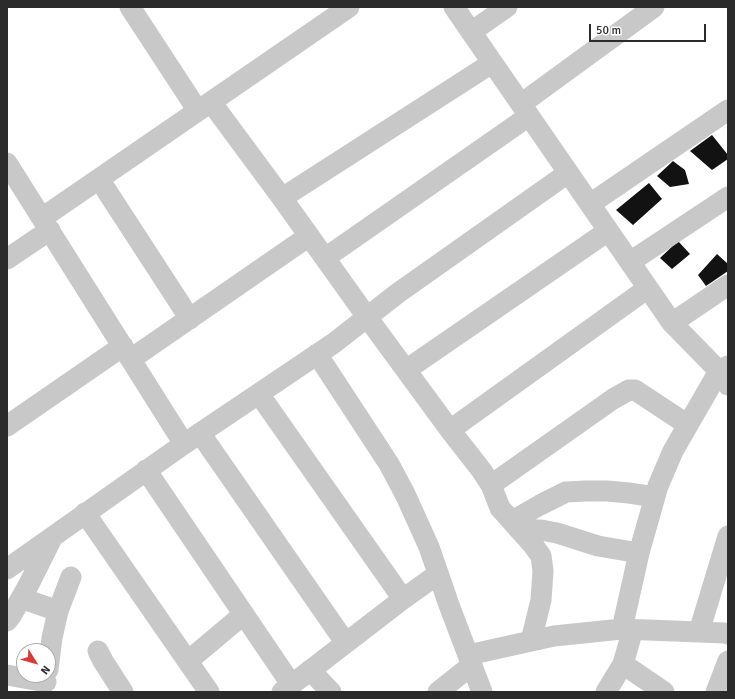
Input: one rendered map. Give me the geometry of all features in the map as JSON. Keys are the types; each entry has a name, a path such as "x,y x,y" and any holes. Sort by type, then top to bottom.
{"street":[{"path":"130,7 205,106 282,198 367,317 482,471 491,485 500,508 534,545 541,556 543,571 541,600 531,641"},
{"path":"7,259 99,179 349,7"},
{"path":"454,7 672,322 725,374 688,425 673,451 658,486 638,553 623,664 606,692"},
{"path":"471,32 507,7"},
{"path":"325,258 525,110 654,7"},
{"path":"282,198 492,63"},
{"path":"590,204 728,110"},
{"path":"7,163 127,353 345,642"},
{"path":"7,569 192,438 334,343 398,293 568,173"},
{"path":"99,179 190,319"},
{"path":"630,262 728,197"},
{"path":"406,370 608,231"},
{"path":"7,426 127,353 190,319 309,236"},
{"path":"672,322 728,285"},
{"path":"450,430 648,288"},
{"path":"317,354 389,464 405,494 429,547 482,692"},
{"path":"491,485 613,398 629,390 635,390 688,425"},
{"path":"259,394 403,599"},
{"path":"146,470 244,614 286,688 345,642 438,574"},
{"path":"516,525 540,505 566,492 586,490 607,491 655,497"},
{"path":"85,513 209,692"},
{"path":"516,525 557,533 598,546 638,553"},
{"path":"7,621 22,598 53,536"},
{"path":"699,632 728,536"},
{"path":"51,643 58,611 71,577"},
{"path":"22,598 58,611"},
{"path":"188,661 244,614"},
{"path":"438,692 470,660 531,641 554,636 628,629 728,634"},
{"path":"98,651 123,692"},
{"path":"716,692 728,661"},
{"path":"623,664 664,692"},
{"path":"310,670 331,692"}],"building":[{"path":"712,135 728,155 728,159 712,170 690,151"},
{"path":"673,161 685,170 689,184 670,187 657,176"},
{"path":"649,183 662,199 633,225 616,210"},
{"path":"678,241 690,254 672,269 660,258"},
{"path":"717,254 728,264 728,271 706,286 698,275"}]}
